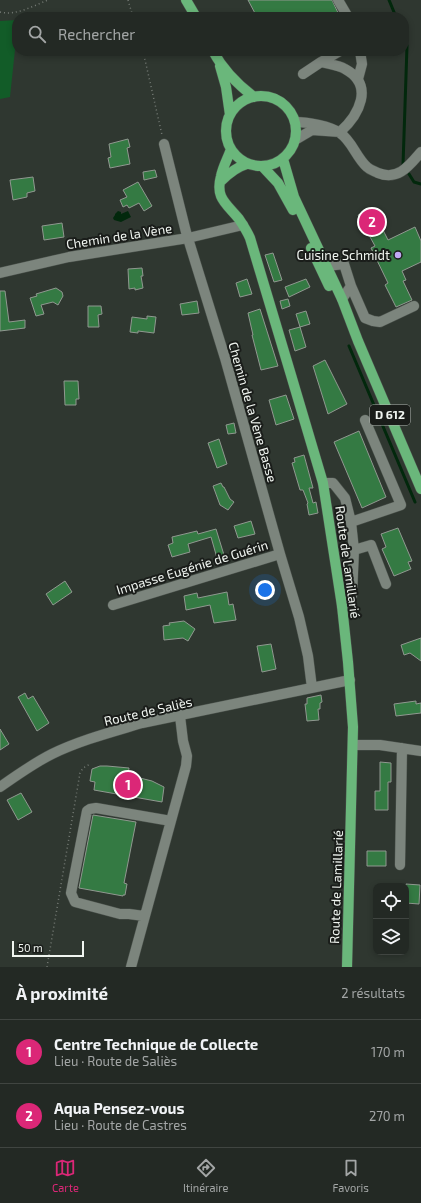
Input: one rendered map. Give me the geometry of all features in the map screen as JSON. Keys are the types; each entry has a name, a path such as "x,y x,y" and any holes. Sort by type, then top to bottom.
{"main road":[{"path":"186,0 193,12"},
{"path":"216,56 235,82 254,97"},
{"path":"219,62 226,87 230,114 226,130 231,149 247,164"},
{"path":"220,182 240,166 247,164 263,167 283,159 292,147 295,140 295,122 291,112 284,104 275,99 264,96 254,97 240,104 230,114"},
{"path":"220,182 222,171 231,149"},
{"name":"D 612","path":"283,159 294,197 342,299 358,341 421,489"},
{"name":"D 612","path":"263,167 278,183 288,200 358,341"},
{"name":"Route de Lamillarié","path":"220,182 219,188 222,199 243,225 250,238 323,483 342,606 350,680 353,745 347,967"}],"street":[{"path":"338,0 345,12"},
{"path":"303,74 331,56"},
{"path":"295,140 312,130 340,132 352,120 359,109 361,90 358,79 362,64 361,56"},
{"path":"321,62 344,69 358,79"},
{"path":"295,122 306,122 340,132 347,139 367,168 383,175 389,176 399,174 421,152"},
{"name":"Chemin de la Vène Basse","path":"164,144 188,238 225,358 280,554 288,577 304,637 312,688"},
{"name":"Chemin de la Vène","path":"0,273 70,257 188,238 243,225"},
{"path":"327,266 344,264 351,286 366,318 380,322 414,306"},
{"path":"342,299 351,286"},
{"path":"351,522 400,505 365,420"},
{"path":"323,483 333,483 345,498 351,522 354,550 352,596 342,606"},
{"path":"354,550 372,545 386,584"},
{"name":"Impasse Eugénie de Guérin","path":"113,606 280,554"},
{"name":"Route de Saliès","path":"0,787 20,772 51,754 76,743 113,731 350,680"},
{"path":"131,967 186,766 187,756 183,741 180,716"},
{"path":"353,745 370,745 421,751"},
{"path":"400,866 402,748"},
{"path":"144,916 120,914 75,902 71,893 87,811 96,808 171,821"}],"path":[{"path":"18,12 48,0"},
{"path":"128,0 132,12"},
{"path":"0,12 7,14 12,13"},
{"path":"144,56 164,144"},
{"path":"47,967 80,773 83,768 90,764"}],"shaded area":[{"path":"12,20 12,56 14,56 10,97 0,99 0,21"},
{"path":"118,211 121,212 121,214 128,211 131,217 121,222 114,220 113,218"}],"building":[{"path":"248,0 332,0 338,12 254,12"},
{"path":"128,139 130,147 127,148 130,164 110,168 108,158 111,157 109,144"},
{"path":"155,170 157,177 144,180 143,172"},
{"path":"33,177 35,191 27,193 27,197 13,200 10,180"},
{"path":"138,182 152,206 144,211 139,203 129,208 127,205 123,207 120,200 127,197 123,190"},
{"path":"372,208 388,240 415,227 421,241 421,262 402,271 406,280 403,281 412,300 396,307 385,285 388,283 371,248 375,246 358,215"},
{"path":"62,223 64,237 44,240 42,226"},
{"path":"273,253 282,280 274,282 265,255"},
{"path":"142,268 143,276 141,276 143,288 135,290 135,288 129,289 128,269"},
{"path":"247,279 252,294 240,297 236,283"},
{"path":"306,279 310,287 289,297 285,287"},
{"path":"56,288 62,292 63,296 58,305 53,302 41,305 44,314 36,316 30,298 37,296 36,294"},
{"path":"0,291 5,291 9,322 25,320 25,328 0,331"},
{"path":"288,299 290,306 282,309 280,301"},
{"path":"197,301 199,313 182,315 180,304"},
{"path":"88,306 101,306 102,314 98,315 99,327 88,327"},
{"path":"260,309 278,366 261,370 248,313"},
{"path":"306,311 310,324 300,327 296,314"},
{"path":"147,316 156,317 154,333 138,331 138,333 130,332 132,317 147,319"},
{"path":"300,327 306,347 295,351 289,330"},
{"path":"325,360 347,404 328,414 313,366"},
{"path":"64,381 78,381 79,399 76,399 76,405 65,405"},
{"path":"286,395 294,419 276,425 269,400"},
{"path":"234,423 236,433 228,434 226,425"},
{"path":"359,431 386,497 362,508 334,442"},
{"path":"219,439 227,464 217,468 208,443"},
{"path":"304,455 313,488 309,488 313,503 316,502 318,513 309,515 308,503 303,490 300,490 292,463 295,462 294,458"},
{"path":"221,483 230,499 234,502 228,510 220,505 213,486"},
{"path":"251,521 255,534 238,538 234,526"},
{"path":"398,528 412,561 408,562 411,569 394,576 382,549 386,547 381,534"},
{"path":"216,529 224,555 217,558 211,537 188,544 190,552 172,557 168,545 173,543 172,537 197,531 198,534"},
{"path":"65,581 72,592 53,605 46,594"},
{"path":"227,592 229,605 233,604 236,620 214,623 210,605 186,610 184,596 197,593 198,598"},
{"path":"184,621 195,629 188,641 183,638 164,640 163,626 170,625 169,623"},
{"path":"421,638 421,661 410,653 404,655 401,645"},
{"path":"271,644 276,669 262,672 257,646"},
{"path":"25,693 28,699 33,696 49,723 37,731 18,697"},
{"path":"321,695 322,702 320,703 320,709 318,709 319,720 307,721 305,704 307,704 307,698"},
{"path":"416,701 416,704 421,703 421,713 396,716 394,704"},
{"path":"0,729 9,744 0,750"},
{"path":"380,762 391,763 391,782 388,782 388,810 375,810 375,791 380,791"},
{"path":"100,766 129,768 128,775 152,781 164,787 162,802 94,790 95,782 90,781 92,769"},
{"path":"21,793 32,812 18,820 7,800"},
{"path":"93,815 136,822 124,883 127,884 125,895 123,896 79,888"},
{"path":"367,851 386,851 386,866 367,866"},
{"path":"409,884 420,885 419,904 409,903"}],"waterway":[{"path":"389,0 394,12"},
{"path":"403,165 407,56"},
{"path":"409,174 414,182 421,184"},
{"path":"349,346 415,502"}],"place":[{"name":"Aqua Pensez-vous","path":"372,222"},
{"name":"Cuisine Schmidt","path":"398,255"},
{"name":"Centre Technique de Collecte","path":"128,785"}]}
